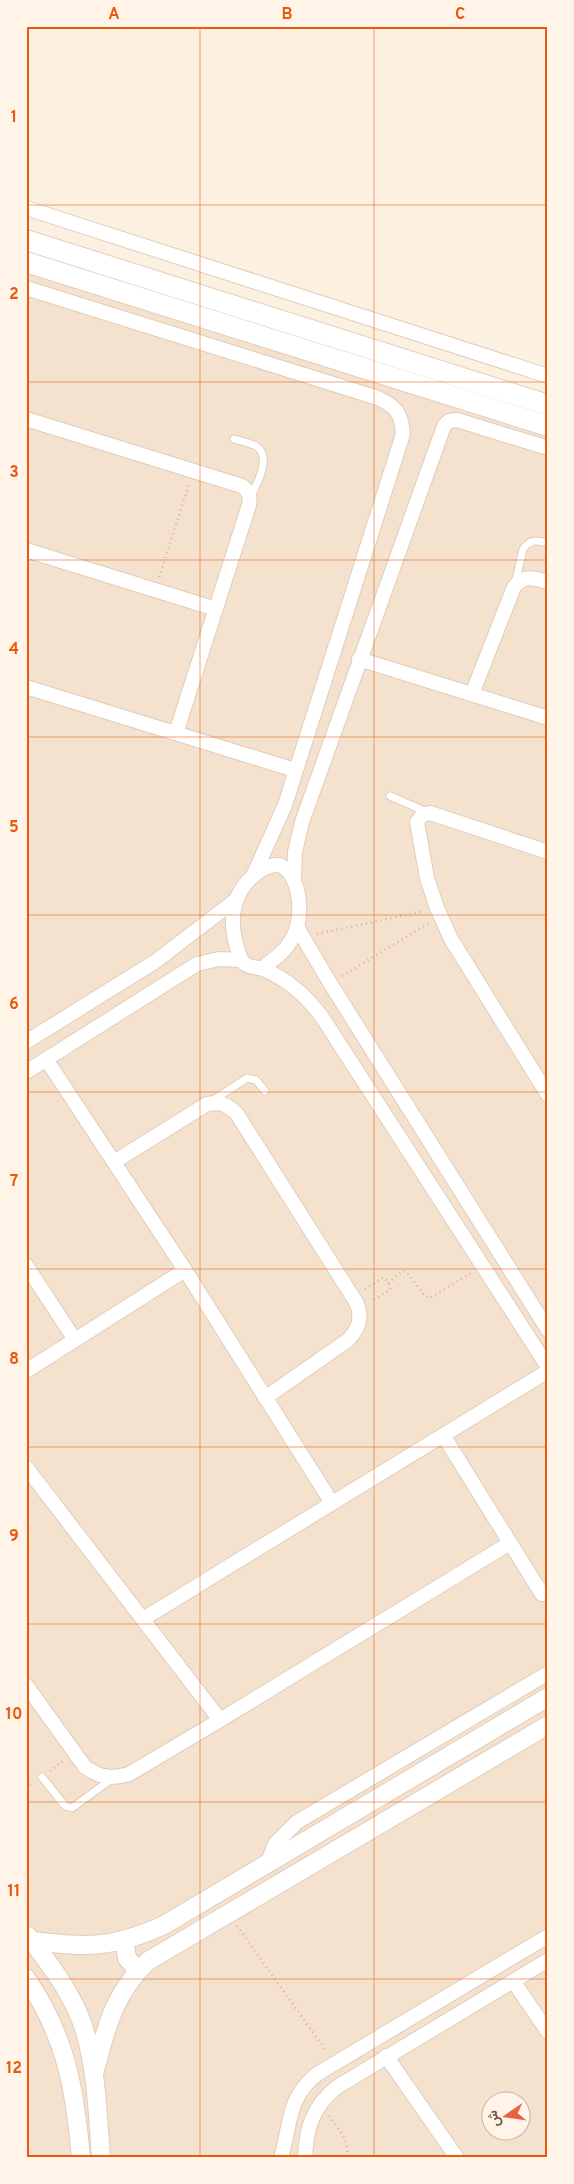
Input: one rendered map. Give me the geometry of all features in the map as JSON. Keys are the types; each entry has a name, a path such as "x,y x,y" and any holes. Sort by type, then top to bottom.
{"main road":[{"path":"26,240 548,405"},
{"path":"26,262 548,426"}],"street":[{"path":"26,208 548,376"},
{"path":"26,288 378,398 392,405 402,418 403,434 296,770 275,829 254,876"},
{"path":"26,419 242,486 248,490 250,498 176,733"},
{"path":"294,882 298,837 359,659 444,426 449,421 457,420 548,448"},
{"path":"26,550 216,609"},
{"path":"472,694 514,586 525,577 548,582"},
{"path":"359,659 548,718"},
{"path":"26,687 296,770"},
{"path":"548,852 430,813 422,815 417,822 427,878 451,939 548,1095"},
{"path":"548,1330 330,983 300,932 299,904 290,873 280,865 267,866 241,890 232,915 232,932 241,960 247,965 262,968 298,990 322,1017 548,1368"},
{"path":"26,1042 156,961 237,899"},
{"path":"262,968 288,946 300,932"},
{"path":"26,1072 197,964 219,959 241,960"},
{"path":"46,1059 185,1270 332,1503"},
{"path":"114,1162 207,1104 218,1102 229,1106 237,1114 356,1302 358,1326 348,1340 265,1398"},
{"path":"26,1265 75,1340"},
{"path":"26,1371 185,1270"},
{"path":"143,1619 548,1371"},
{"path":"443,1435 542,1594"},
{"path":"26,1467 220,1720"},
{"path":"26,1685 85,1767 98,1776 114,1778 129,1774 510,1542"},
{"path":"267,1864 275,1844 297,1822 548,1673"},
{"path":"29,1938 80,1946 102,1945 124,1941 164,1925 548,1697"},
{"path":"94,2074 113,2008 128,1982 138,1970 160,1953 548,1725"},
{"path":"281,2158 290,2112 308,2081 548,1936"},
{"path":"29,1938 50,1964 66,1989 79,2016 88,2042 94,2074 101,2158"},
{"path":"124,1941 127,1958 138,1970"},
{"path":"305,2158 306,2133 309,2122 320,2102 336,2087 548,1960"},
{"path":"26,1978 43,2004 66,2059 73,2088 80,2158"},
{"path":"513,1981 548,2032"},
{"path":"386,2056 457,2158"}],"lane":[{"path":"234,439 256,446 262,452 264,459 250,498"},
{"path":"514,586 523,548 537,540 548,543"},
{"path":"390,796 430,813"},
{"path":"207,1104 247,1078 256,1080 265,1091"},
{"path":"42,1777 65,1806 72,1808 114,1778"}],"path":[{"path":"154,590 193,471"},
{"path":"300,932 439,912"},
{"path":"330,983 439,912"},
{"path":"388,1282 406,1271 425,1296 430,1298 482,1266"},
{"path":"382,1278 388,1282 391,1289 356,1302 382,1278"},
{"path":"228,1913 335,2063"},
{"path":"320,2102 346,2141 348,2148 346,2158"}],"shaded area":[{"path":"26,250 548,415 548,2158 26,2158"}]}
